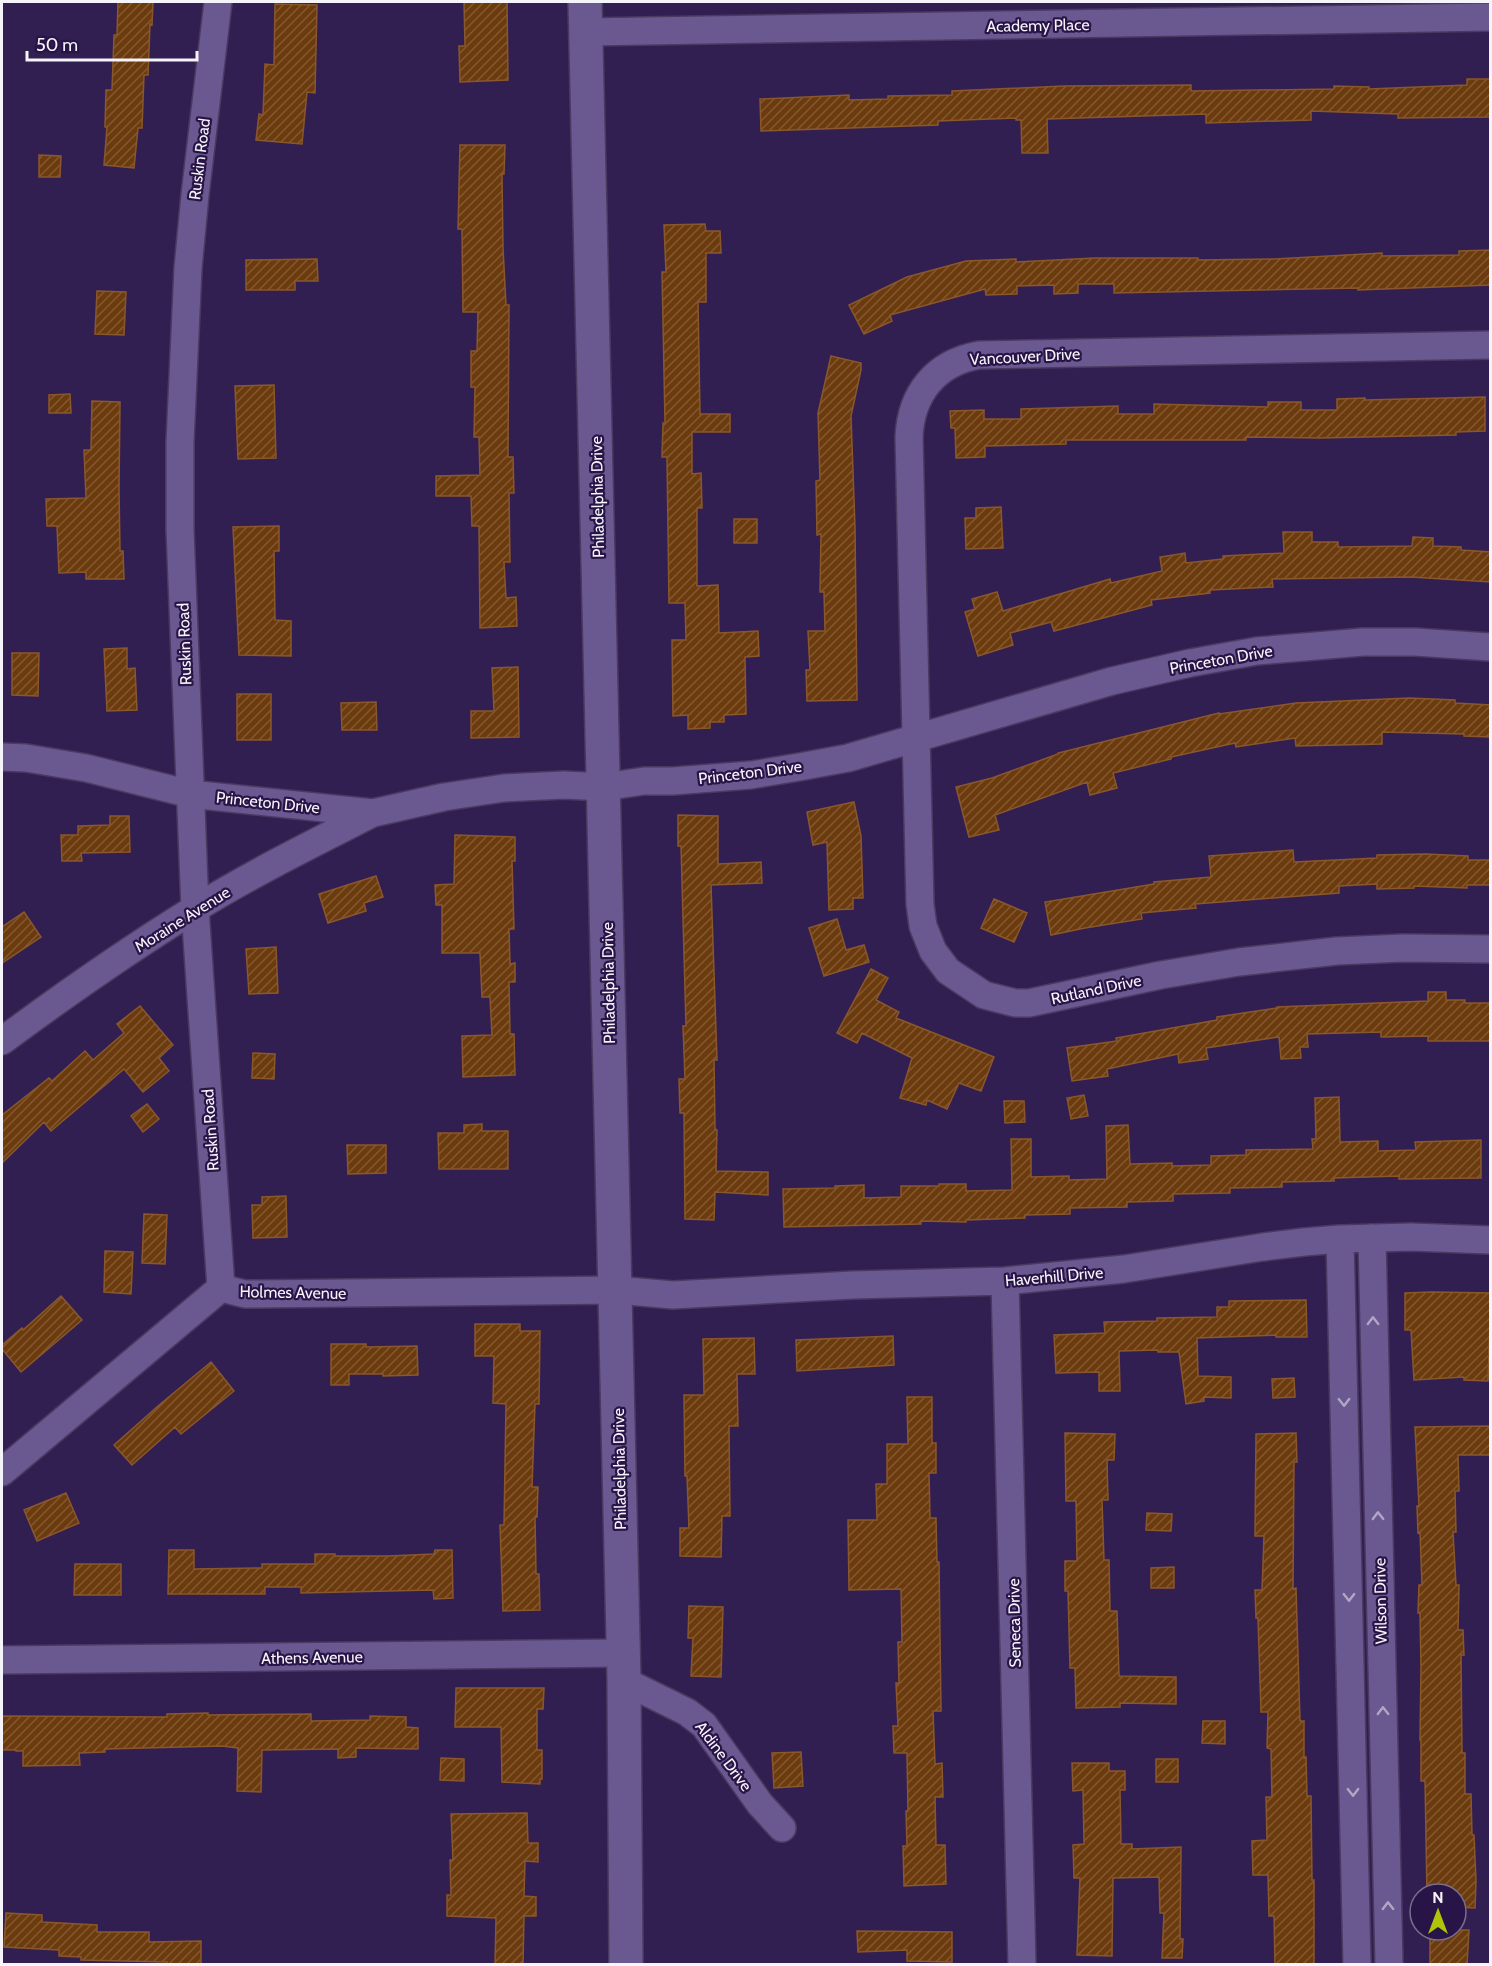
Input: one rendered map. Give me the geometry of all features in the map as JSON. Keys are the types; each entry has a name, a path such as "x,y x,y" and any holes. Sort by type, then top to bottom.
{"main road":[{"name":"Philadelphia Drive","path":"586,17 624,1667 626,1965"}],"street":[{"name":"Ruskin Road","path":"218,2 195,195 183,356 180,530 195,909 221,1288"},
{"name":"Academy Place","path":"586,17 1491,17"},
{"name":"Vancouver Drive","path":"916,739 910,423 915,404 929,380 945,367 979,355 1491,345"},
{"name":"Princeton Drive","path":"2,757 26,758 86,768 190,794 373,813 444,798 504,789 564,785 604,787 644,781 751,775 789,769 848,758 1112,681 1190,663 1257,651 1363,642 1415,642 1491,647"},
{"name":"Rutland Drive","path":"916,739 920,904 924,926 933,951 948,971 984,995 1000,1000 1029,1003 1161,975 1239,962 1403,948 1491,949"},
{"name":"Moraine Avenue","path":"2,1041 132,949 195,909 275,863 373,813"},
{"name":"Wilson Drive","path":"1372,1238 1389,1965"},
{"name":"Haverhill Drive","path":"616,1290 673,1295 853,1285 1005,1281 1124,1269 1263,1247 1340,1239 1491,1240"},
{"name":"Wilson Drive","path":"1340,1239 1357,1965"},
{"name":"Seneca Drive","path":"1005,1281 1022,1965"},
{"name":"Holmes Avenue","path":"2,1472 221,1288 245,1294 616,1290"},
{"name":"Athens Avenue","path":"2,1660 624,1667"},
{"name":"Aldine Drive","path":"624,1667 704,1725 760,1804 782,1828"}],"building":[{"path":"118,2 153,2 148,75 144,75 142,128 138,128 134,168 104,165 107,127 105,127 106,90 112,90"},
{"path":"464,2 507,2 508,80 460,82 459,46 465,46"},
{"path":"275,4 317,5 315,93 307,92 302,144 256,140 259,114 263,115 265,64 274,65"},
{"path":"1467,79 1491,79 1491,117 1398,118 1398,114 1311,111 1311,120 1206,123 1206,114 1047,119 1048,153 1022,153 1021,120 1016,120 1016,118 938,121 938,125 761,131 760,99 849,95 849,100 888,99 888,96 952,95 952,91 1064,86 1191,85 1191,91 1334,89 1334,86 1369,87 1369,89 1467,85"},
{"path":"460,145 505,145 504,174 502,174 506,305 509,305 508,457 513,457 514,493 509,493 510,562 504,562 506,598 516,597 517,626 480,628 479,526 472,526 471,496 436,496 436,476 480,475 479,437 474,437 475,387 471,387 471,351 477,351 478,312 463,312 462,229 458,229"},
{"path":"39,155 61,156 60,177 39,177"},
{"path":"705,224 706,231 720,231 721,253 706,253 706,302 698,302 700,414 730,414 730,432 692,432 692,474 701,473 702,508 697,508 697,586 718,585 719,633 758,631 759,656 745,657 746,714 724,715 724,722 710,722 710,728 688,729 688,715 673,716 672,640 686,640 685,603 669,603 667,457 662,457 663,423 665,423 662,272 666,272 664,225"},
{"path":"1491,250 1491,285 1358,290 1358,288 1114,293 1114,284 1078,284 1078,293 1054,294 1054,285 1017,286 1017,294 986,295 985,289 890,315 892,321 864,334 849,305 907,277 966,261 1016,259 1016,262 1095,258 1275,259 1382,253 1382,256 1459,255 1459,251"},
{"path":"317,259 318,281 295,281 295,290 246,290 246,260"},
{"path":"97,291 126,292 124,335 95,334"},
{"path":"831,356 861,363 851,416 857,700 807,701 806,670 810,670 808,631 825,631 824,592 820,592 821,534 817,535 816,481 820,480 818,413"},
{"path":"274,385 276,458 238,459 235,386"},
{"path":"70,394 71,413 49,413 49,395"},
{"path":"1485,397 1485,431 1456,432 1456,435 1246,437 1246,440 1066,440 1066,444 985,446 985,457 956,458 955,428 951,428 950,411 984,410 984,419 1021,419 1021,409 1118,406 1118,414 1154,414 1154,404 1268,407 1268,402 1301,402 1301,410 1337,410 1337,399"},
{"path":"92,401 120,402 120,551 123,551 124,579 86,579 86,572 59,573 57,526 47,526 46,499 86,498 84,450 91,450"},
{"path":"1001,507 1003,548 966,549 965,518 976,518 976,508"},
{"path":"734,519 757,519 757,543 734,543"},
{"path":"279,526 279,551 274,551 275,620 291,621 291,656 239,655 233,527"},
{"path":"1283,532 1312,532 1312,542 1338,542 1338,547 1412,546 1413,537 1433,538 1433,546 1461,547 1461,550 1491,552 1491,582 1411,577 1272,579 1273,587 1210,590 1210,593 1151,600 1152,605 1054,631 1051,622 1010,633 1013,645 978,656 965,612 975,609 972,599 997,592 1003,611 1110,579 1111,583 1162,571 1160,557 1185,553 1186,563 1223,559 1223,556 1284,553"},
{"path":"127,648 127,669 135,668 137,710 107,711 104,649"},
{"path":"12,653 39,653 38,696 12,695"},
{"path":"518,667 519,737 471,738 471,711 494,711 492,668"},
{"path":"237,694 271,694 271,740 237,740"},
{"path":"1409,698 1455,700 1455,703 1491,705 1491,737 1382,732 1382,744 1296,746 1295,738 1236,747 1235,743 1113,773 1117,788 1090,795 1087,782 995,815 999,830 969,837 956,787 992,778 1058,753 1219,713 1296,703"},
{"path":"376,702 377,730 342,730 341,703"},
{"path":"854,802 861,836 863,898 853,898 853,909 829,910 827,842 813,845 807,812"},
{"path":"678,815 718,816 718,864 761,862 762,883 711,885 717,1060 714,1060 715,1129 717,1130 716,1171 768,1172 768,1195 715,1192 714,1220 685,1219 684,1113 680,1113 679,1079 685,1079 683,1026 686,1026 681,846 678,846"},
{"path":"110,816 129,816 130,852 81,853 82,861 62,861 61,835 78,835 78,826 110,825"},
{"path":"455,835 515,837 515,861 512,861 514,929 509,929 510,964 515,963 515,982 509,982 510,1034 514,1034 515,1075 463,1077 462,1036 492,1035 490,997 482,997 480,953 442,953 442,905 436,905 435,885 454,884"},
{"path":"1293,850 1294,862 1377,858 1377,855 1426,854 1468,856 1468,860 1491,860 1491,885 1467,885 1467,888 1414,886 1414,888 1377,889 1377,884 1339,886 1339,893 1195,904 1196,908 1141,913 1142,919 1051,935 1045,902 1154,884 1154,882 1211,877 1209,856"},
{"path":"376,876 383,897 364,903 366,911 328,923 319,894"},
{"path":"994,899 1027,913 1014,942 981,928"},
{"path":"24,912 41,937 2,963 2,927"},
{"path":"837,919 846,950 864,945 869,962 824,976 809,928"},
{"path":"276,947 278,993 249,994 246,949"},
{"path":"871,969 888,978 876,1000 899,1012 896,1018 994,1057 981,1091 959,1083 947,1109 927,1100 926,1105 900,1098 912,1058 862,1033 857,1043 837,1033"},
{"path":"1428,992 1446,992 1446,1000 1491,1003 1491,1041 1428,1041 1428,1036 1381,1037 1381,1032 1307,1034 1308,1047 1300,1047 1301,1058 1281,1059 1279,1037 1206,1048 1208,1059 1179,1063 1178,1054 1107,1069 1108,1076 1072,1081 1067,1048 1117,1041 1116,1038 1277,1007 1428,1001"},
{"path":"140,1006 173,1045 159,1058 169,1071 143,1092 124,1069 51,1131 44,1122 2,1163 2,1115 49,1078 52,1081 85,1051 93,1060 124,1033 117,1024"},
{"path":"253,1053 275,1054 274,1079 252,1078"},
{"path":"1084,1095 1088,1116 1071,1119 1067,1098"},
{"path":"1339,1097 1340,1142 1378,1141 1378,1151 1416,1150 1415,1142 1481,1140 1481,1178 1399,1179 1399,1176 1334,1178 1334,1181 1282,1182 1282,1187 1230,1188 1230,1193 1173,1194 1173,1201 1127,1202 1127,1207 1070,1208 1070,1214 1025,1215 1025,1218 966,1220 966,1222 921,1221 921,1224 784,1227 783,1189 864,1185 864,1198 901,1197 901,1186 966,1184 966,1191 1012,1190 1011,1139 1031,1139 1031,1177 1069,1176 1069,1180 1107,1179 1106,1126 1128,1125 1130,1164 1211,1165 1211,1156 1246,1155 1246,1150 1313,1149 1312,1139 1316,1139 1315,1098"},
{"path":"1004,1101 1024,1101 1025,1122 1005,1123"},
{"path":"147,1104 159,1119 143,1132 131,1116"},
{"path":"482,1124 482,1131 508,1131 508,1169 439,1169 438,1133 464,1133 464,1125"},
{"path":"347,1145 386,1145 386,1173 348,1174"},
{"path":"286,1196 287,1237 253,1238 252,1205 262,1205 262,1197"},
{"path":"144,1214 167,1215 165,1264 142,1263"},
{"path":"105,1251 133,1252 131,1294 104,1292"},
{"path":"1405,1293 1491,1293 1488,1381 1464,1380 1464,1377 1414,1380 1411,1330 1405,1330"},
{"path":"61,1296 82,1320 21,1372 2,1349 2,1345 22,1328 23,1330"},
{"path":"1306,1300 1307,1337 1276,1337 1276,1335 1197,1338 1198,1376 1231,1377 1231,1398 1204,1397 1204,1401 1186,1404 1179,1352 1119,1351 1120,1391 1099,1391 1099,1372 1056,1373 1054,1335 1105,1333 1104,1322 1217,1317 1217,1307 1229,1307 1229,1301"},
{"path":"475,1324 520,1324 520,1331 540,1331 539,1404 535,1404 532,1487 538,1487 537,1517 535,1517 536,1574 539,1574 540,1610 503,1611 500,1525 504,1525 506,1404 493,1403 494,1356 475,1356"},
{"path":"893,1336 894,1365 797,1371 796,1340"},
{"path":"754,1338 755,1374 737,1374 738,1426 729,1426 730,1516 722,1516 721,1557 680,1556 680,1528 689,1528 687,1476 685,1476 684,1395 704,1395 703,1339"},
{"path":"331,1344 366,1344 366,1347 417,1346 418,1375 349,1374 349,1385 331,1385"},
{"path":"211,1362 234,1391 181,1434 175,1427 132,1465 114,1445"},
{"path":"1294,1378 1295,1397 1273,1398 1272,1379"},
{"path":"907,1397 932,1397 932,1443 936,1443 936,1473 929,1473 930,1518 936,1518 937,1562 939,1562 941,1711 933,1711 935,1764 942,1763 943,1797 935,1797 936,1845 945,1845 946,1884 904,1886 903,1846 907,1846 906,1811 908,1811 907,1753 894,1753 893,1726 898,1726 896,1683 899,1683 898,1642 902,1642 901,1589 849,1590 848,1520 877,1520 876,1484 887,1484 887,1444 908,1444"},
{"path":"1491,1426 1491,1455 1458,1455 1459,1491 1455,1491 1456,1532 1453,1532 1456,1585 1459,1585 1458,1630 1463,1630 1462,1753 1465,1753 1465,1794 1471,1794 1476,1881 1475,1908 1468,1908 1468,1882 1427,1882 1425,1781 1421,1781 1421,1668 1420,1613 1418,1613 1419,1585 1422,1585 1415,1427"},
{"path":"1065,1433 1115,1434 1114,1460 1107,1460 1108,1500 1102,1500 1104,1560 1109,1560 1110,1611 1117,1611 1119,1676 1176,1677 1176,1704 1120,1703 1120,1707 1076,1708 1075,1668 1070,1668 1065,1561 1077,1561 1076,1501 1066,1501"},
{"path":"1296,1433 1293,1589 1296,1588 1300,1721 1304,1721 1307,1796 1311,1796 1314,1965 1275,1965 1274,1916 1269,1916 1268,1875 1253,1875 1252,1841 1267,1840 1266,1797 1272,1797 1271,1749 1267,1748 1268,1712 1261,1712 1258,1618 1256,1618 1255,1590 1262,1590 1264,1536 1255,1536 1256,1434"},
{"path":"66,1493 79,1523 37,1541 24,1510"},
{"path":"1147,1513 1172,1514 1171,1531 1146,1530"},
{"path":"169,1550 194,1550 194,1569 262,1568 262,1564 315,1564 315,1554 388,1556 434,1554 435,1550 452,1550 453,1598 434,1599 433,1590 301,1593 301,1587 265,1587 265,1594 168,1594"},
{"path":"75,1564 121,1564 121,1595 74,1595"},
{"path":"1174,1567 1174,1588 1151,1588 1151,1568"},
{"path":"689,1606 723,1607 721,1677 691,1676 693,1638 688,1638"},
{"path":"456,1688 544,1688 543,1709 537,1709 537,1750 542,1750 540,1784 502,1782 501,1727 455,1727"},
{"path":"208,1713 208,1715 311,1714 311,1721 370,1720 370,1716 406,1717 406,1727 418,1728 418,1749 356,1748 356,1757 338,1758 338,1749 262,1750 261,1792 237,1791 238,1748 222,1746 105,1749 105,1752 79,1753 80,1765 23,1766 23,1751 2,1750 2,1716 167,1717 167,1714"},
{"path":"1203,1721 1225,1721 1225,1744 1202,1743"},
{"path":"801,1752 803,1786 774,1788 772,1753"},
{"path":"441,1758 464,1759 464,1781 440,1780"},
{"path":"1156,1759 1178,1759 1178,1782 1156,1782"},
{"path":"1072,1763 1109,1763 1109,1771 1125,1771 1125,1790 1120,1790 1121,1844 1132,1844 1132,1849 1181,1847 1180,1939 1183,1939 1182,1958 1162,1958 1164,1913 1160,1913 1159,1877 1113,1878 1112,1956 1077,1955 1080,1878 1074,1878 1073,1845 1084,1844 1083,1790 1073,1791"},
{"path":"527,1813 528,1843 538,1843 538,1862 525,1861 524,1896 536,1897 536,1916 524,1916 523,1965 495,1965 496,1918 447,1916 447,1895 451,1895 450,1860 453,1860 451,1814"},
{"path":"6,1913 42,1915 42,1922 97,1925 97,1932 149,1932 149,1942 201,1941 201,1965 81,1960 81,1957 59,1956 59,1950 4,1947"},
{"path":"1469,1930 1467,1965 1430,1965 1430,1942 1468,1942"},
{"path":"857,1931 952,1932 952,1962 907,1961 907,1950 858,1952"}]}
